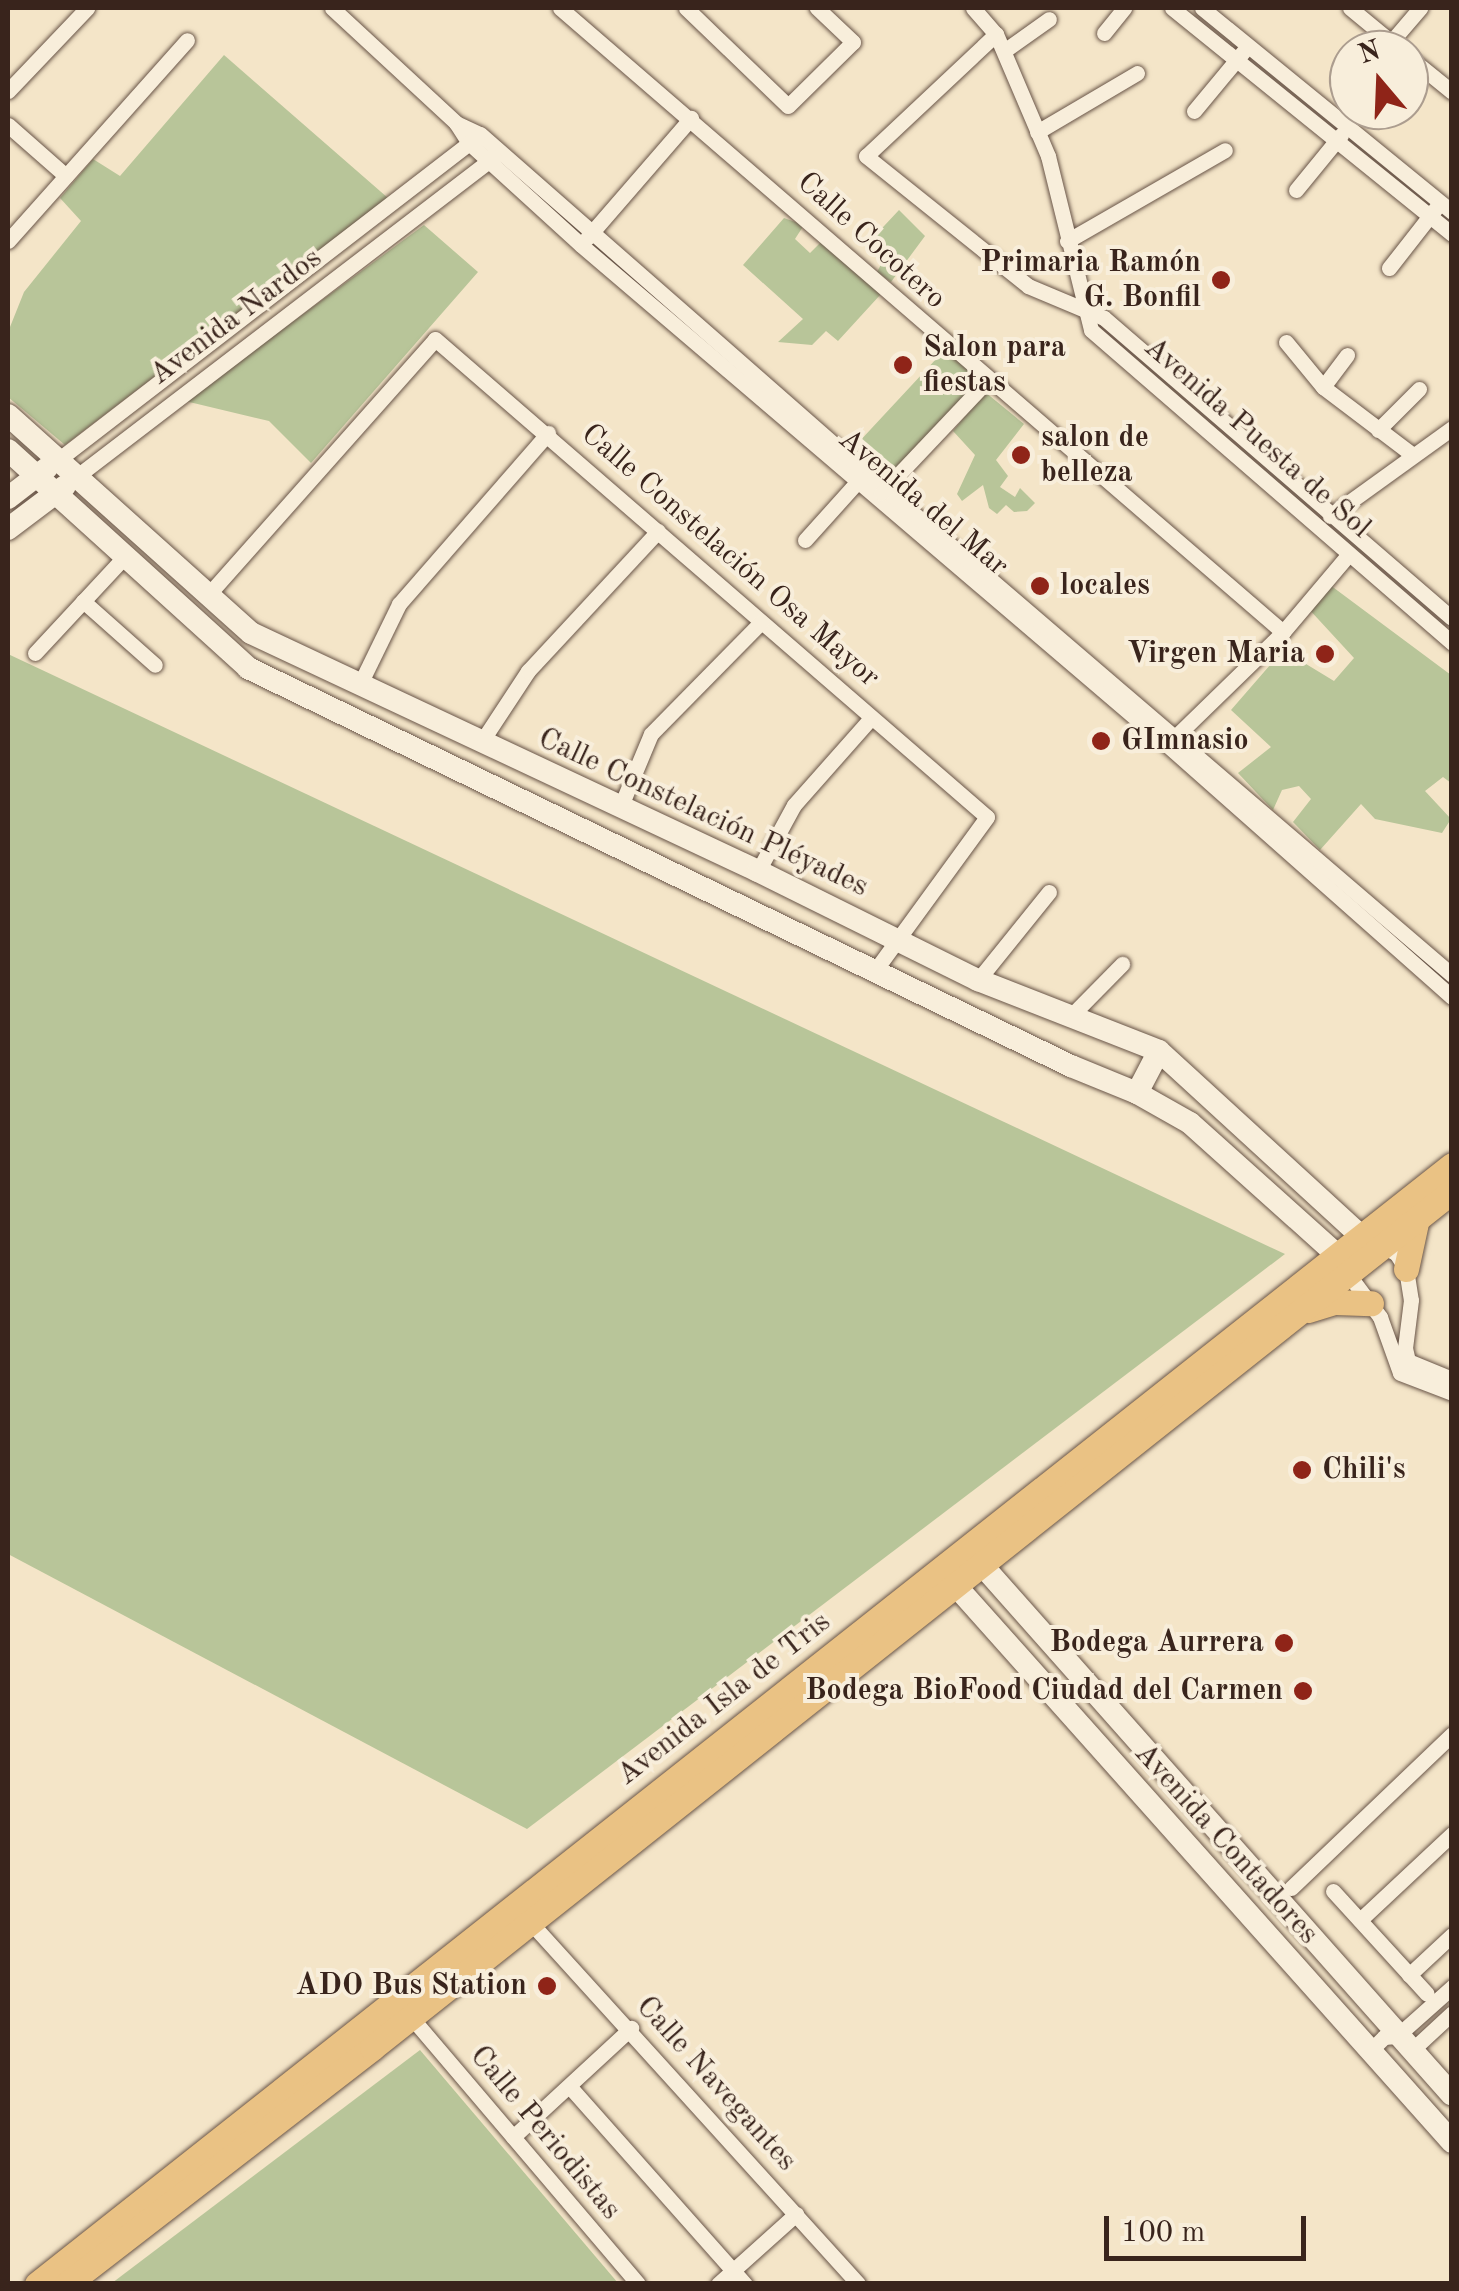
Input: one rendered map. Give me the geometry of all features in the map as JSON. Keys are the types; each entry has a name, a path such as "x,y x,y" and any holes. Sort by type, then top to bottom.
{"main road":[{"name":"Calle Constelación Pléyades","path":"8,415 252,633 758,871 978,980 1159,1051 1371,1241"},
{"path":"8,450 248,668 1070,1066 1137,1093 1190,1123 1342,1264"},
{"name":"Avenida Nardos","path":"8,498 58,460"},
{"name":"Avenida Nardos","path":"8,529 76,476"},
{"path":"234,655 252,633"},
{"path":"1070,1066 1076,1021"},
{"path":"1137,1093 1159,1051"},
{"name":"Avenida Isla de Tris","path":"89,2265 1371,1241 1452,1165"},
{"name":"Avenida Isla de Tris","path":"1371,1241 1417,1218 1452,1191"},
{"path":"1406,1269 1417,1218"},
{"name":"Avenida Isla de Tris","path":"52,2283 89,2265 530,1923 1303,1312 1342,1264"},
{"path":"1303,1312 1335,1302 1372,1303"},
{"name":"Avenida Contadores","path":"982,1565 1452,2095"},
{"name":"Avenida Contadores","path":"956,1586 1452,2142"}],"street":[{"path":"8,90 87,8"},
{"name":"Avenida del Mar","path":"332,8 586,239 879,494 1452,975"},
{"name":"Calle Cocotero","path":"560,8 1282,632"},
{"path":"686,8 788,106 853,42 817,8"},
{"path":"973,8 996,34 1038,132 1083,308"},
{"path":"1104,33 1124,8"},
{"path":"1172,8 1452,234"},
{"path":"1202,8 1329,111"},
{"path":"1350,8 1377,30"},
{"path":"1406,30 1420,8"},
{"path":"1004,51 1050,19"},
{"path":"996,34 866,156 1028,286 1083,308"},
{"path":"8,241 187,40"},
{"path":"1194,110 1248,45"},
{"path":"1429,73 1452,92"},
{"path":"1038,132 1137,74"},
{"path":"586,239 691,118"},
{"path":"8,126 66,176"},
{"path":"1296,190 1344,130"},
{"path":"1352,130 1446,207 1430,217 1388,268"},
{"name":"Avenida Nardos","path":"58,460 475,139"},
{"path":"1067,241 1225,150"},
{"name":"Avenida Nardos","path":"76,476 495,156"},
{"name":"Avenida Puesta de Sol","path":"1083,308 1104,318 1452,618"},
{"name":"Avenida Puesta de Sol","path":"1083,308 1092,330 1452,644"},
{"name":"Calle Constelación Osa Mayor","path":"208,595 435,338 548,432 987,817 896,939"},
{"path":"1286,342 1323,387 1413,456"},
{"path":"1323,387 1347,355"},
{"path":"1148,379 1160,366"},
{"path":"879,494 987,381"},
{"path":"1378,430 1419,389"},
{"path":"1330,516 1452,428"},
{"path":"360,684 399,604 548,432"},
{"path":"1228,449 1240,435"},
{"path":"806,540 861,478"},
{"name":"Avenida del Mar","path":"879,494 950,562 1172,740 1452,997"},
{"path":"1296,509 1309,495"},
{"path":"482,741 528,670 658,531"},
{"path":"1172,740 1282,632 1348,555"},
{"path":"34,653 124,556"},
{"path":"936,577 950,562"},
{"path":"83,601 155,665"},
{"path":"620,808 652,734 761,622"},
{"path":"758,871 794,805 872,718"},
{"path":"978,980 1049,892"},
{"path":"874,972 896,939"},
{"path":"1076,1021 1122,964"},
{"path":"1371,1241 1396,1253 1406,1269 1411,1300 1405,1348 1408,1361 1451,1378"},
{"path":"1342,1264 1372,1303 1400,1373 1452,1393"},
{"path":"1291,1888 1452,1734"},
{"path":"1360,1920 1452,1834"},
{"path":"1333,1891 1427,1994"},
{"name":"Calle Navegantes","path":"530,1923 631,2028 858,2284"},
{"path":"1409,1975 1452,1935"},
{"path":"1404,2044 1452,1988"},
{"path":"1404,2044 1452,2014"},
{"name":"Calle Periodistas","path":"411,2017 638,2284"},
{"path":"513,2137 631,2028"},
{"path":"1370,2051 1384,2037 1404,2044"},
{"path":"570,2087 745,2284"},
{"path":"718,2284 796,2214"}],"green space":[{"path":"224,55 388,198 65,445 8,397 8,332 24,292 81,221 60,198 93,159 120,176"},
{"path":"899,210 925,236 891,282 877,272 886,255 870,241"},
{"path":"784,218 804,225 795,239 810,253 823,240 881,294 838,341 826,331 812,345 778,342 803,319 743,265"},
{"path":"424,225 478,272 311,463 269,421 185,401"},
{"path":"942,344 987,381 897,477 857,444 937,358"},
{"path":"985,392 1024,424 996,460 1008,476 1000,487 1015,497 1020,488 1035,503 1027,511 1014,512 1006,505 997,514 989,508 983,485 962,501 957,494 975,455 953,431"},
{"path":"1330,585 1451,675 1451,783 1443,777 1425,791 1451,819 1442,833 1375,819 1361,804 1320,850 1293,822 1311,799 1299,786 1282,790 1273,810 1238,773 1271,747 1231,710 1283,650 1334,681 1354,658 1307,607"},
{"path":"8,654 1285,1254 527,1829 8,1554"},
{"path":"420,2050 618,2283 112,2283"}],"place":[{"name":"Primaria Ramón G. Bonfil","path":"1221,280"},
{"name":"Salon para fiestas","path":"903,365"},
{"name":"salon de belleza","path":"1021,455"},
{"name":"locales","path":"1040,586"},
{"name":"Virgen Maria","path":"1325,654"},
{"name":"GImnasio","path":"1101,741"},
{"name":"Chili's","path":"1302,1470"},
{"name":"Bodega Aurrera","path":"1284,1643"},
{"name":"Bodega BioFood Ciudad del Carmen","path":"1303,1691"},
{"name":"ADO Bus Station","path":"547,1986"}]}
